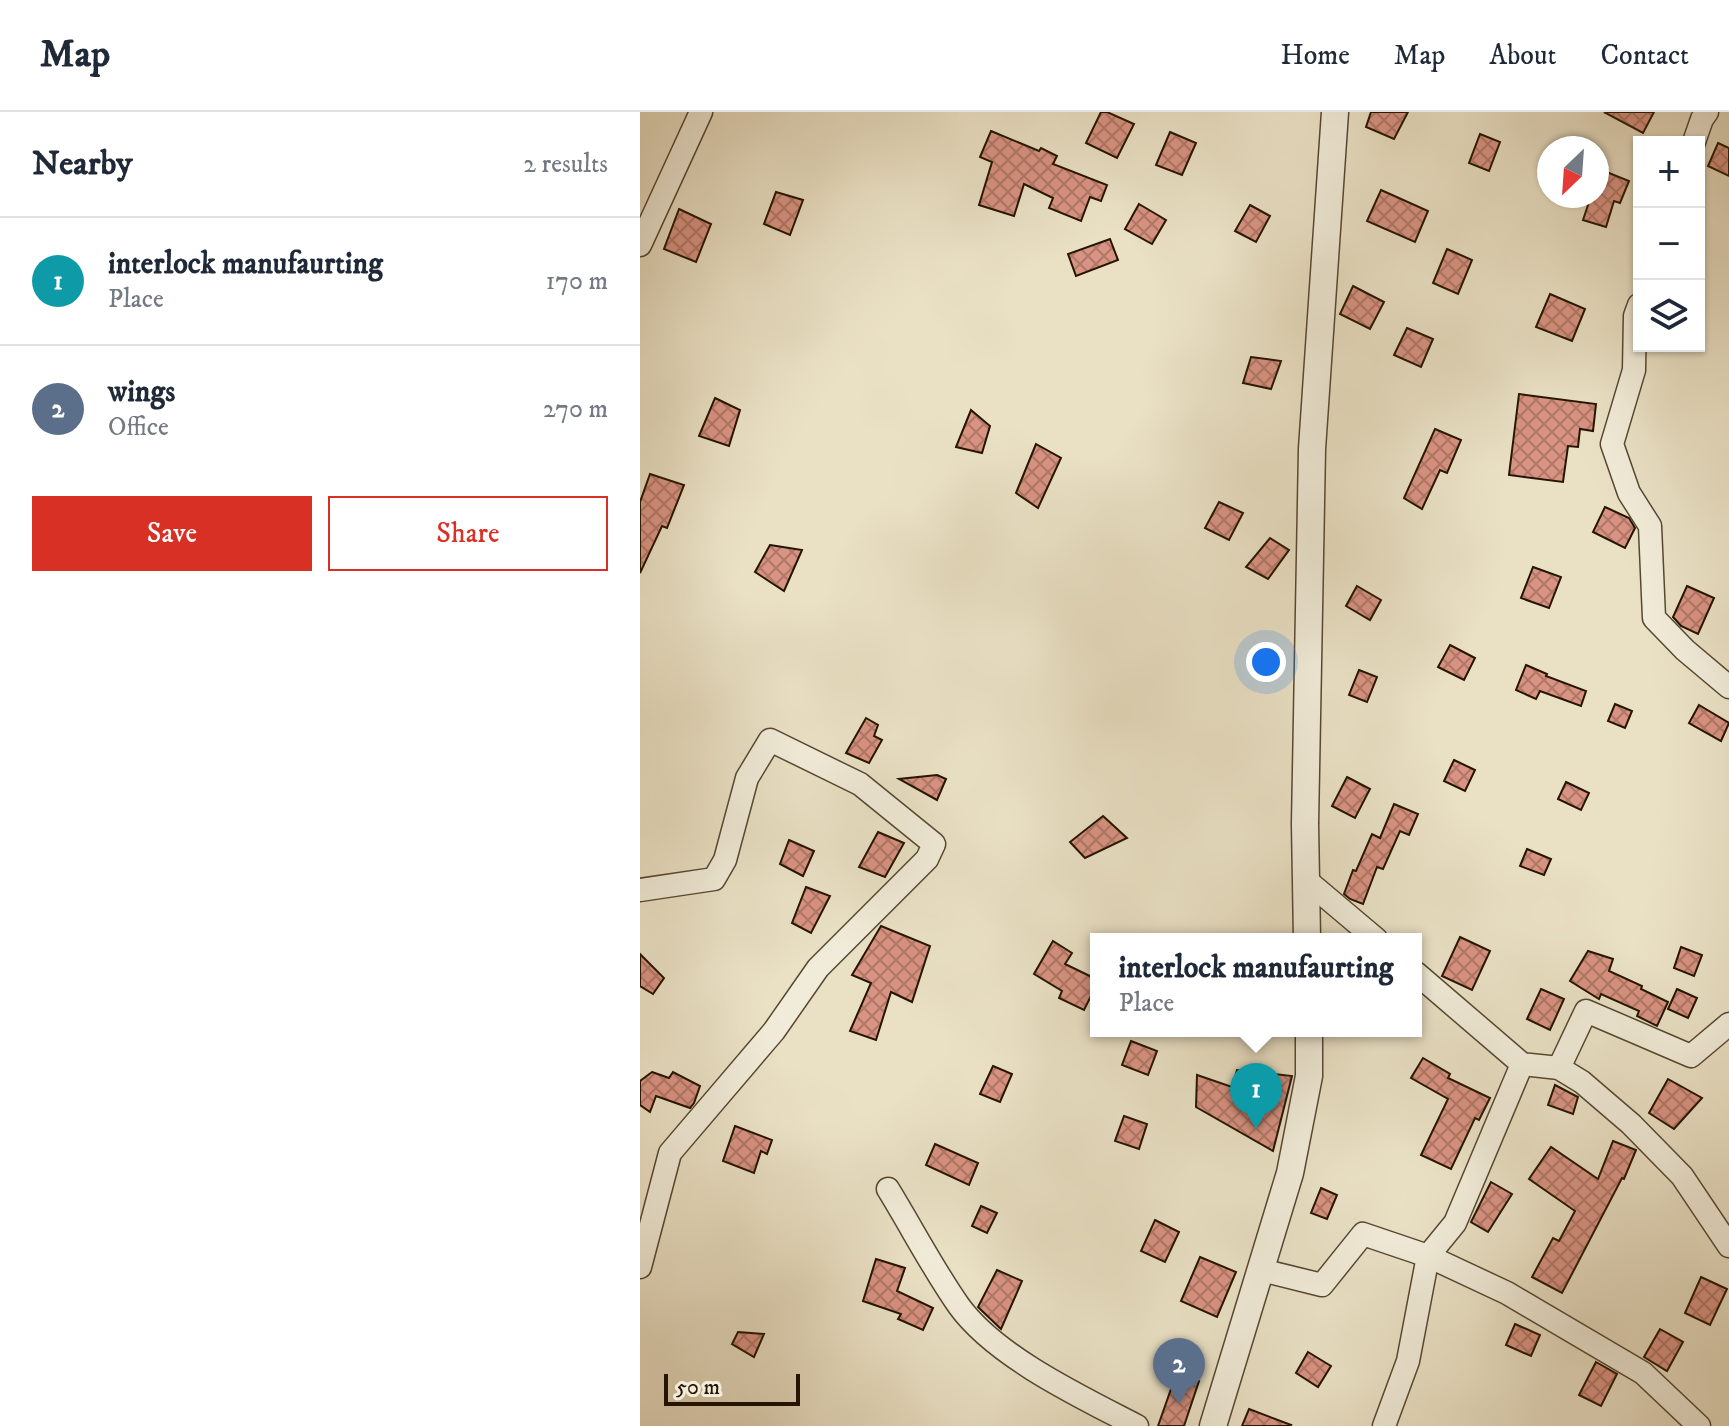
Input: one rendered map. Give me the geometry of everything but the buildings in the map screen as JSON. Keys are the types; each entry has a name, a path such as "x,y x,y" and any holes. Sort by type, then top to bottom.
{"street":[{"path":"640,245 701,112"},
{"path":"1307,933 1312,449 1335,112"},
{"path":"1696,136 1707,112"},
{"path":"1634,352 1634,370 1612,444 1629,493 1650,526 1654,618 1685,650 1729,687"},
{"path":"640,890 714,879 725,860 747,778 770,740 860,784 934,844 927,859 818,968 774,1031 670,1153 640,1267"},
{"path":"1306,880 1369,933"},
{"path":"1422,978 1522,1064 1559,1068 1582,1082 1631,1124 1682,1176 1729,1246"},
{"path":"1559,1068 1586,1011 1691,1056 1729,1024"},
{"path":"1213,1426 1293,1159 1309,1076 1309,1037"},
{"path":"1384,1426 1408,1361 1428,1256 1455,1223 1522,1064"},
{"path":"888,1189 960,1307 993,1343 1137,1426"},
{"path":"1261,1270 1322,1285 1363,1234 1428,1256 1507,1293 1643,1373 1699,1426"}],"place":[{"name":"interlock manufaurting","path":"1256,1129"},
{"name":"wings","path":"1179,1404"}]}
